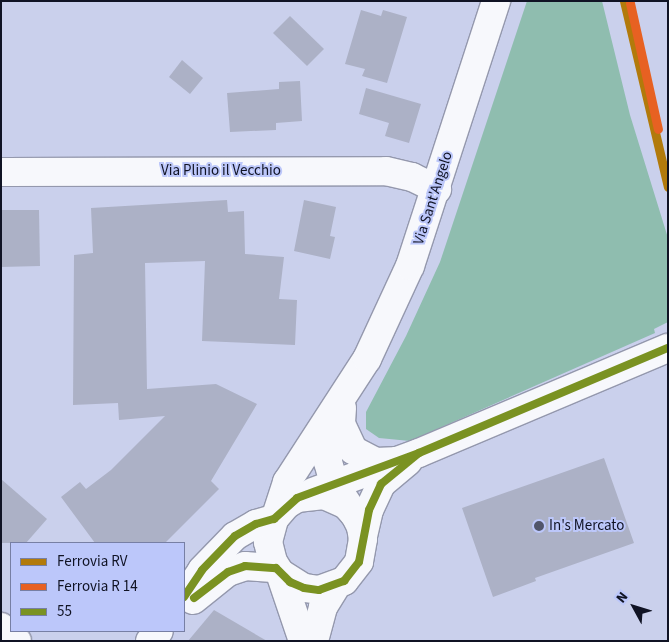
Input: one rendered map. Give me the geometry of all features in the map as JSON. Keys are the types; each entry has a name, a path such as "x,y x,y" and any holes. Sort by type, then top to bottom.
{"street":[{"name":"Via Sant'Angelo","path":"359,525 334,483 328,462 328,441 346,397 386,322 410,266 437,189 496,1"},
{"name":"Via Plinio il Vecchio","path":"1,172 386,171 412,177 437,189"},
{"path":"185,596 202,570 235,536 256,524 275,517 298,498 392,461 418,453 668,348"},
{"name":"Via Sant'Angelo","path":"304,641 268,542 288,482 346,397"},
{"path":"346,397 341,424 353,450 376,462 392,461"},
{"path":"359,525 369,510 381,484 418,453"},
{"path":"298,498 324,495 346,505 359,525 359,562 337,585 323,607 314,641"},
{"path":"185,606 228,572 245,566 278,570 304,588 319,590 337,585"},
{"path":"1,627 17,641"}],"green space":[{"path":"527,1 602,1 630,115 668,238 668,322 654,329 655,333 410,441 379,438 366,429 366,412 406,336 440,262"}],"building":[{"path":"361,10 381,16 383,10 407,17 387,83 362,76 365,69 345,64"},
{"path":"290,16 324,49 307,66 273,33"},
{"path":"182,60 203,78 190,94 169,77"},
{"path":"300,81 302,121 276,123 276,130 230,132 227,93 279,89 279,82"},
{"path":"366,88 421,104 409,143 385,136 389,123 359,114"},
{"path":"227,200 228,212 244,211 245,254 284,257 279,299 297,300 295,345 202,341 205,261 145,263 147,389 216,384 257,404 211,481 219,489 166,542 94,542 61,497 80,482 86,489 111,470 165,416 119,420 118,403 73,405 74,255 93,253 91,208"},
{"path":"304,200 336,207 330,236 335,237 330,259 294,251"},
{"path":"1,210 39,210 40,266 1,267"},
{"path":"604,458 634,543 535,578 536,581 493,597 462,508"},
{"path":"1,479 47,519 27,542 1,543"},
{"path":"214,610 267,641 188,641"}],"rail line":[{"name":"RV","path":"624,1 668,187"}],"transit line":[{"path":"630,3 658,129"},
{"name":"55","path":"185,596 202,570 235,536 256,524 274,519 297,498 419,453 668,348"},
{"name":"55","path":"194,598 228,572 245,566 276,568 290,582 304,588 319,590 344,581 359,562 369,510 381,484 419,453"}],"place":[{"name":"In's Mercato","path":"539,526"}]}
